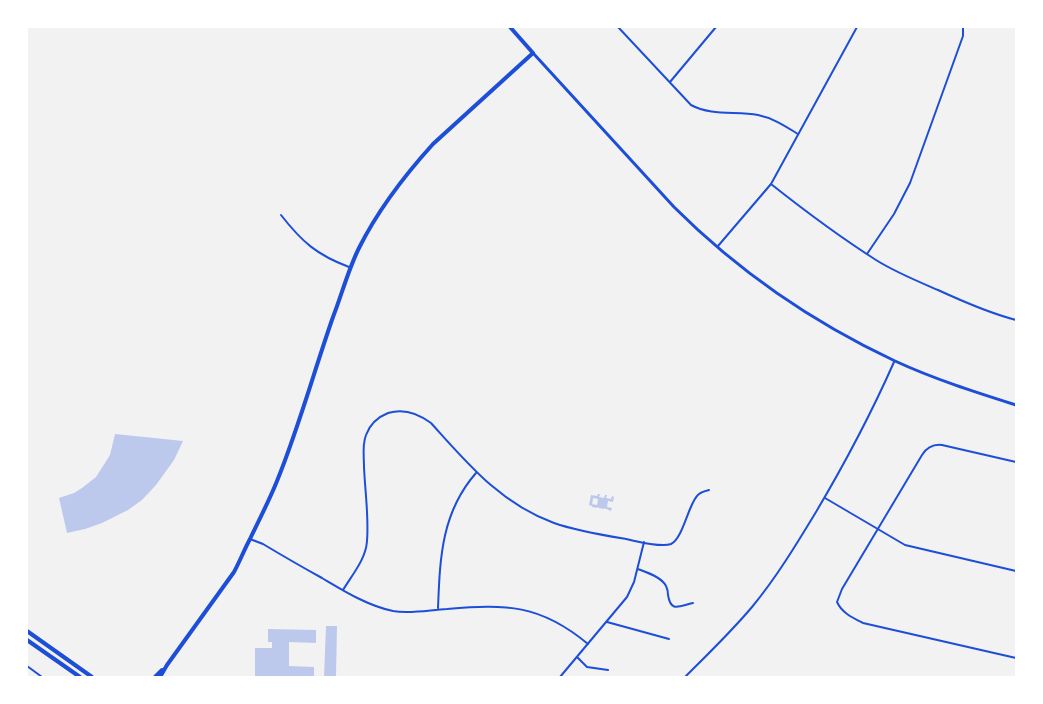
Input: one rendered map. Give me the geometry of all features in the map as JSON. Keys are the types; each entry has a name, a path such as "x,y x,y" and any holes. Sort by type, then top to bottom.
{"main road":[{"path":"160,677 234,572 261,518 277,480 351,267 380,212 419,160 449,129 533,54 510,27"},
{"path":"27,631 92,677"},
{"path":"27,640 80,677"},
{"path":"155,677 167,665"}],"street":[{"path":"618,27 686,100 696,107 711,111 761,116 777,121 799,134"},
{"path":"670,82 716,27"},
{"path":"718,246 771,184 857,27"},
{"path":"867,254 894,214 910,183 964,28"},
{"path":"533,54 698,231 758,278 803,310 851,339 895,361 1016,405"},
{"path":"771,184 817,220 887,266 989,312 1016,320"},
{"path":"281,216 312,249 338,263 351,267"},
{"path":"685,677 737,624 795,547 860,435 895,361"},
{"path":"342,590 361,561 367,542 364,443 368,431 377,419 390,413 402,411 425,418 476,473 506,498 521,507 554,523 598,534 666,545 675,541 697,496 709,490"},
{"path":"1016,462 942,445 930,446 922,455 837,602 840,609 863,623 1016,658"},
{"path":"438,610 441,552 446,529 459,497 476,473"},
{"path":"824,498 896,541 914,548 1016,571"},
{"path":"250,539 263,544 342,590 393,611 411,612 496,606 525,610 545,616 572,630 588,644"},
{"path":"560,677 627,597 638,569 644,542"},
{"path":"638,569 665,583 672,606 693,603"},
{"path":"608,622 669,639"},
{"path":"577,657 587,666 608,670"},
{"path":"27,666 42,677"}],"building":[{"path":"115,434 183,441 174,460 142,500 102,523 67,533 59,498 74,493 96,477 110,455"},
{"path":"600,494 599,497 604,498 607,495 606,498 611,499 612,496 614,497 613,502 608,501 607,507 612,508 611,511 589,505 591,495","holes":["593,498 598,499 597,505 592,504"]},
{"path":"326,626 337,626 336,677 324,677"},
{"path":"268,629 316,630 316,643 289,642 289,666 314,667 314,677 255,676 255,648 272,648 272,642 268,642"}]}
